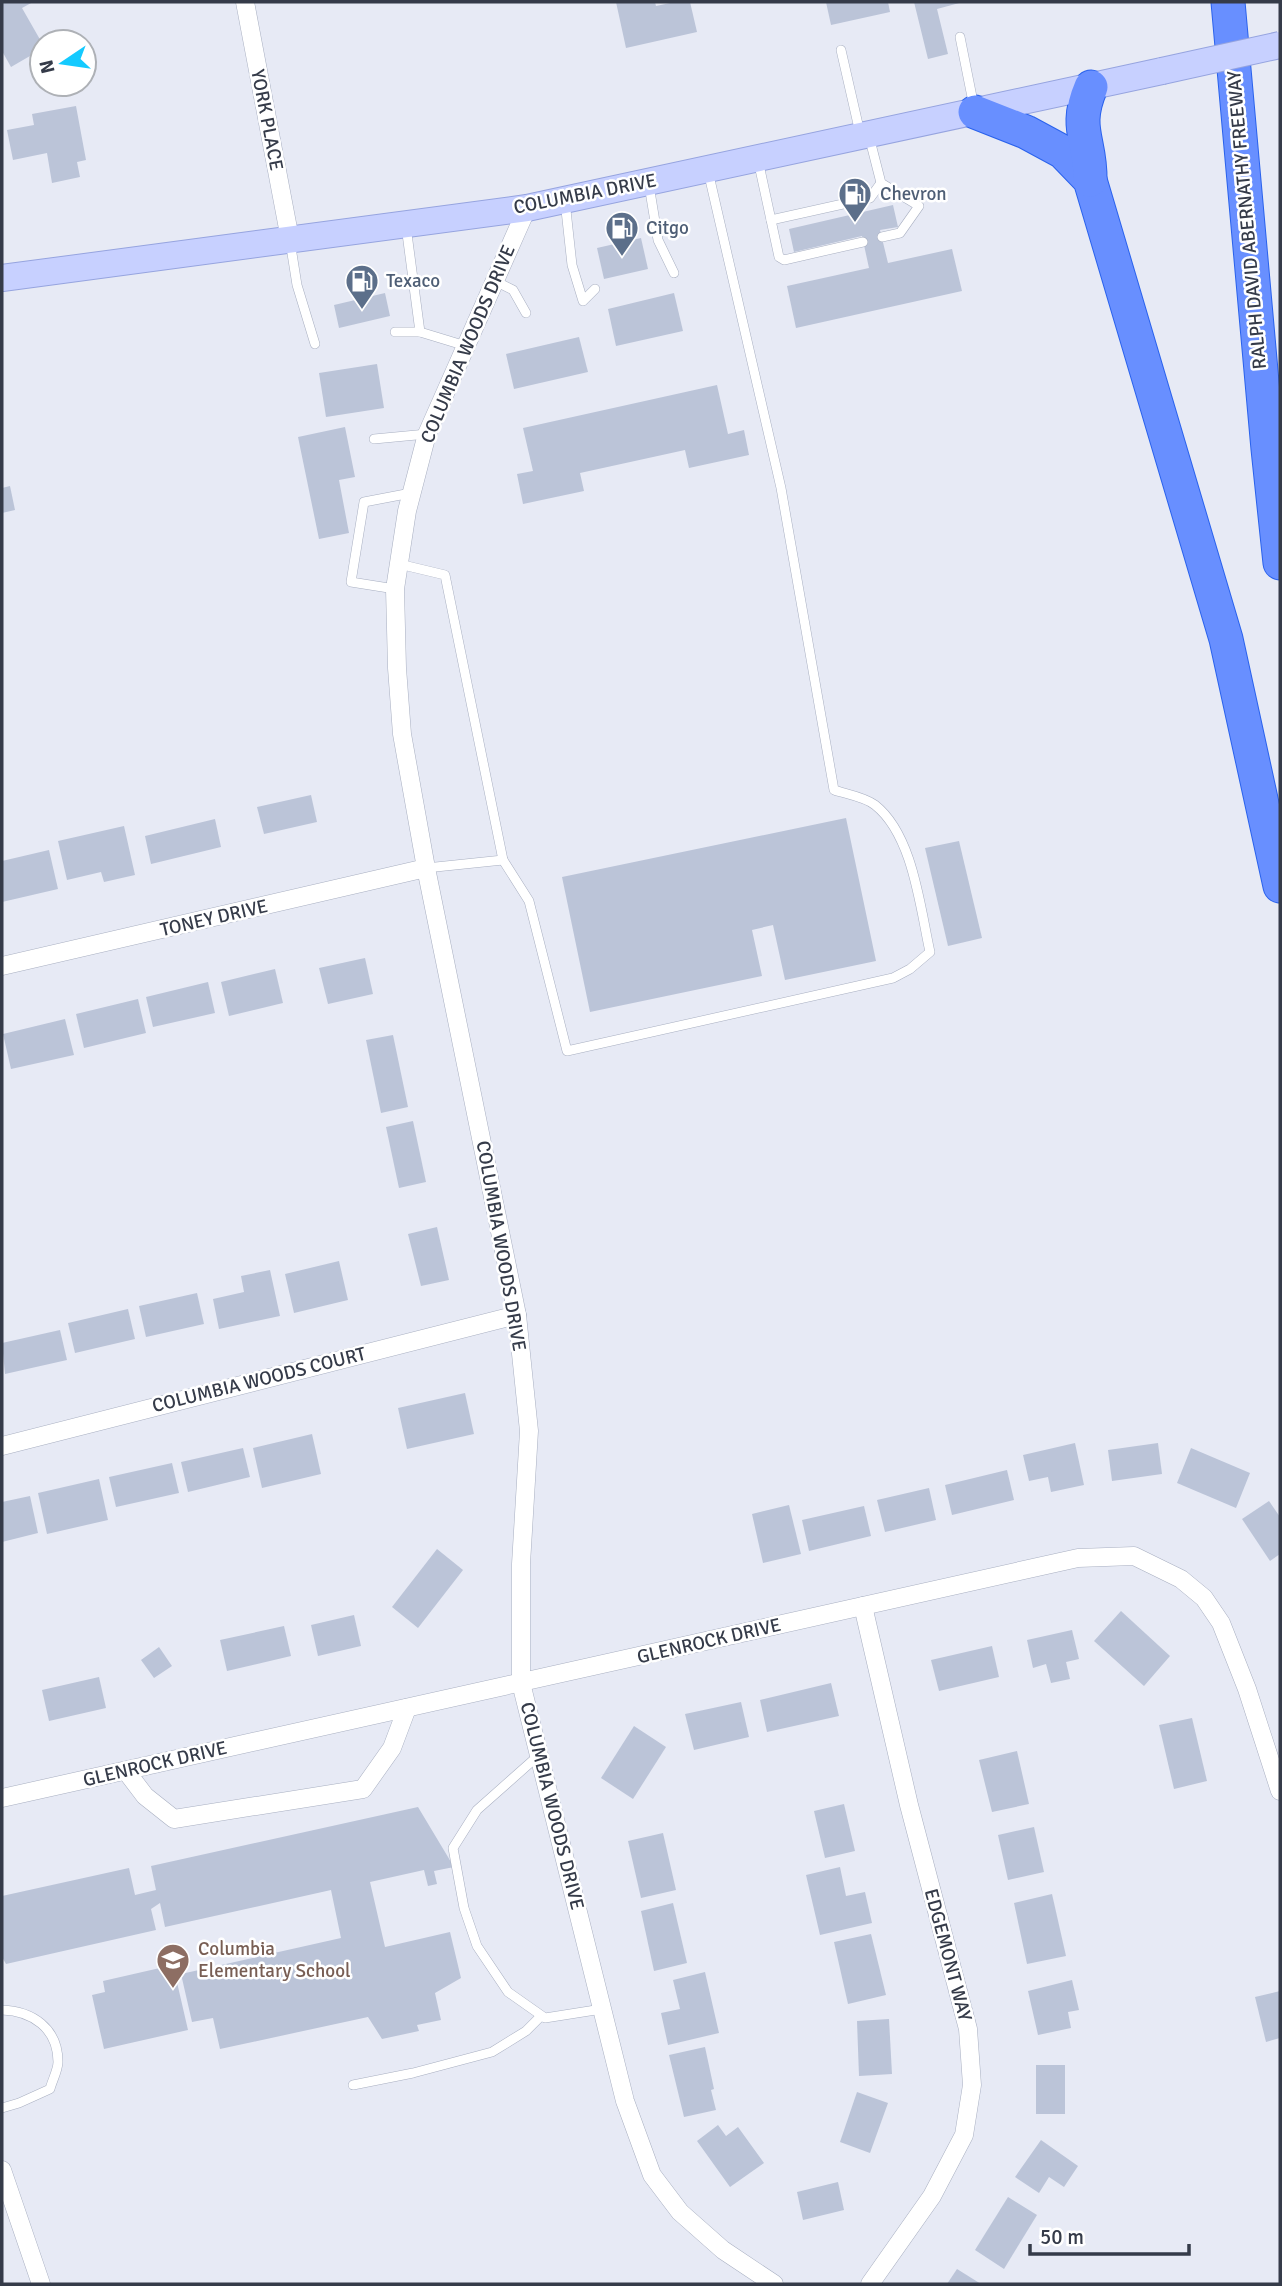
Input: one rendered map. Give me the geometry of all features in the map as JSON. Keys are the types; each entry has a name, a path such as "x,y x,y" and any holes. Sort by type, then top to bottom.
{"highway":[{"name":"RALPH DAVID ABERNATHY FREEWAY","path":"1228,2 1280,563"},
{"path":"1091,87 1083,106 1082,128 1090,166 1090,180 1226,639 1280,886"},
{"path":"975,112 1026,132 1063,152 1090,180"}],"main road":[{"name":"COLUMBIA DRIVE","path":"2,278 527,208 1280,45"}],"street":[{"name":"YORK PLACE","path":"245,2 290,239"},
{"name":"COLUMBIA WOODS DRIVE","path":"527,208 426,434 411,493 395,589 401,734 517,1315 529,1431 521,1564 521,1683 625,2101 652,2175 680,2212 723,2250 774,2284"},
{"name":"TONEY DRIVE","path":"2,965 426,867"},
{"name":"COLUMBIA WOODS COURT","path":"2,1446 517,1315"},
{"name":"GLENROCK DRIVE","path":"2,1798 1078,1558 1134,1556 1181,1579 1204,1598 1221,1623 1247,1689 1280,1791"},
{"name":"EDGEMONT WAY","path":"863,1606 909,1805 968,2029 972,2085 964,2136 932,2196 870,2284"},
{"path":"126,1771 145,1796 174,1819 363,1789 392,1748 407,1708"},
{"path":"2,2170 41,2284"}],"lane":[{"path":"960,37 975,112"},
{"path":"841,50 881,183 919,206 900,233 882,237"},
{"path":"757,158 779,257 784,260 820,248 863,242"},
{"path":"399,564 445,575 503,860 529,901 567,1051 893,978 910,969 930,952 905,846 894,825 874,804 834,790 781,488 708,169"},
{"path":"648,182 658,240 674,273"},
{"path":"771,220 870,198 881,183"},
{"path":"564,200 572,265 583,301 595,289"},
{"path":"864,200 866,212"},
{"path":"838,205 841,218"},
{"path":"812,211 815,224"},
{"path":"406,224 420,332"},
{"path":"290,239 297,285 315,344"},
{"path":"494,281 513,290 526,313"},
{"path":"395,332 420,332 466,346"},
{"path":"374,439 426,434"},
{"path":"395,589 351,582 365,502 411,493"},
{"path":"426,867 503,860"},
{"path":"539,1755 477,1810 453,1848 464,1908 477,1946 508,1992 545,2018 602,2010"},
{"path":"2,2010 21,2011 35,2018 51,2035 58,2062 50,2089 19,2104 2,2108"},
{"path":"353,2085 413,2073 492,2052 526,2031 541,2016"}],"building":[{"path":"2,2 33,2 22,8 33,28 28,28 28,57 11,67 2,51"},
{"path":"616,2 655,2 656,6 690,2 697,32 626,48"},
{"path":"826,2 888,2 890,12 831,25"},
{"path":"914,2 963,2 937,9 948,54 928,59"},
{"path":"76,106 86,160 77,162 80,177 52,183 47,153 13,160 7,130 34,125 32,114"},
{"path":"893,205 898,227 880,230 888,263 952,249 962,291 796,328 787,286 869,268 862,236 794,252 789,229"},
{"name":"Citgo","path":"641,238 648,269 604,279 597,248"},
{"name":"Texaco","path":"385,293 390,316 339,328 334,305"},
{"path":"674,293 683,331 616,346 608,309"},
{"path":"579,337 588,372 514,389 506,354"},
{"path":"377,364 384,408 326,417 319,373"},
{"path":"717,385 728,434 744,430 749,455 689,468 685,450 580,473 584,491 523,504 517,474 533,471 523,428"},
{"path":"345,427 355,477 339,480 349,533 319,539 298,437"},
{"path":"10,486 15,510 2,513 2,488"},
{"path":"311,795 317,822 264,834 257,807"},
{"path":"846,818 876,961 785,980 773,925 752,930 762,976 590,1012 562,877"},
{"path":"215,819 221,847 151,864 145,836"},
{"path":"124,826 135,875 104,882 101,872 67,880 58,841"},
{"path":"959,841 982,938 948,946 925,848"},
{"path":"49,850 58,889 2,902 2,861"},
{"path":"365,958 373,994 328,1004 319,968"},
{"path":"275,969 283,1003 229,1016 221,982"},
{"path":"208,982 215,1013 153,1027 146,997"},
{"path":"138,999 146,1033 84,1048 76,1014"},
{"path":"65,1019 74,1055 11,1069 3,1034"},
{"path":"393,1035 408,1107 381,1113 366,1040"},
{"path":"413,1121 426,1182 399,1188 386,1127"},
{"path":"437,1227 449,1280 421,1286 408,1234"},
{"path":"339,1261 348,1300 294,1313 285,1274"},
{"path":"270,1270 280,1316 219,1329 213,1299 244,1292 241,1276"},
{"path":"197,1293 204,1324 146,1337 139,1306"},
{"path":"128,1309 135,1339 75,1353 68,1323"},
{"path":"60,1330 67,1360 5,1374 2,1343"},
{"path":"465,1393 474,1434 407,1449 398,1408"},
{"path":"312,1434 321,1474 262,1488 253,1448"},
{"path":"1075,1443 1084,1485 1051,1492 1048,1477 1029,1481 1023,1455"},
{"path":"1158,1443 1162,1474 1112,1481 1108,1450"},
{"path":"243,1448 250,1477 188,1492 181,1462"},
{"path":"1191,1448 1250,1473 1236,1508 1177,1483"},
{"path":"172,1463 179,1493 116,1507 109,1477"},
{"path":"1007,1470 1014,1500 952,1515 945,1485"},
{"path":"99,1479 108,1520 47,1534 38,1493"},
{"path":"929,1488 936,1520 885,1532 877,1500"},
{"path":"30,1496 38,1533 2,1542 2,1502"},
{"path":"1269,1501 1280,1517 1280,1554 1270,1561 1242,1519"},
{"path":"789,1505 801,1554 763,1563 752,1514"},
{"path":"864,1506 871,1536 809,1551 802,1520"},
{"path":"437,1549 463,1570 418,1628 392,1607"},
{"path":"1121,1611 1170,1656 1144,1686 1094,1641"},
{"path":"354,1615 361,1646 318,1656 311,1625"},
{"path":"284,1626 291,1656 227,1671 220,1640"},
{"path":"1072,1630 1079,1659 1066,1662 1070,1679 1051,1683 1046,1664 1033,1668 1027,1640"},
{"path":"992,1646 999,1677 939,1691 931,1660"},
{"path":"159,1647 172,1666 154,1678 141,1660"},
{"path":"99,1677 106,1708 49,1721 42,1690"},
{"path":"831,1683 839,1716 767,1732 760,1700"},
{"path":"741,1702 749,1737 694,1750 685,1714"},
{"path":"1192,1718 1207,1781 1174,1789 1159,1725"},
{"path":"634,1726 666,1747 633,1799 601,1778"},
{"path":"1017,1751 1029,1804 992,1812 979,1760"},
{"path":"844,1804 855,1851 825,1858 814,1811"},
{"path":"418,1807 454,1867 434,1871 437,1884 428,1886 424,1870 370,1882 385,1947 450,1932 461,1978 435,1993 441,2020 417,2025 419,2031 382,2039 368,2017 220,2049 213,2018 192,2022 181,1974 341,1938 331,1890 165,1927 160,1903 151,1909 156,1930 6,1964 2,1957 2,1896 129,1868 135,1895 156,1890 151,1866"},
{"path":"1034,1827 1044,1872 1008,1880 998,1835"},
{"path":"663,1833 676,1890 641,1898 628,1841"},
{"path":"840,1867 846,1896 865,1892 872,1923 820,1935 806,1875"},
{"path":"1052,1894 1066,1956 1027,1964 1014,1903"},
{"path":"673,1903 687,1963 654,1971 641,1911"},
{"path":"871,1934 886,1995 848,2004 834,1942"},
{"path":"173,1965 188,2030 104,2049 92,1995 105,1992 103,1981"},
{"path":"705,1972 719,2033 668,2045 661,2013 680,2009 673,1980"},
{"path":"1072,1980 1079,2010 1068,2012 1071,2028 1038,2035 1028,1991"},
{"path":"1280,1991 1280,2038 1266,2042 1255,1997"},
{"path":"889,2019 892,2074 859,2076 857,2021"},
{"path":"705,2047 716,2110 684,2117 669,2055"},
{"path":"1036,2065 1065,2065 1065,2114 1036,2114"},
{"path":"857,2092 888,2103 870,2153 840,2142"},
{"path":"718,2125 726,2136 738,2127 764,2163 730,2187 697,2141"},
{"path":"1041,2140 1078,2166 1064,2187 1049,2177 1039,2193 1015,2177"},
{"path":"838,2182 844,2210 803,2220 797,2192"},
{"path":"1008,2197 1037,2215 1004,2269 975,2250"},
{"path":"957,2269 981,2284 947,2284"}],"place":[{"name":"Chevron","path":"855,224"},
{"name":"Citgo","path":"622,258"},
{"name":"Texaco","path":"362,311"},
{"name":"Columbia Elementary School","path":"173,1990"}]}
